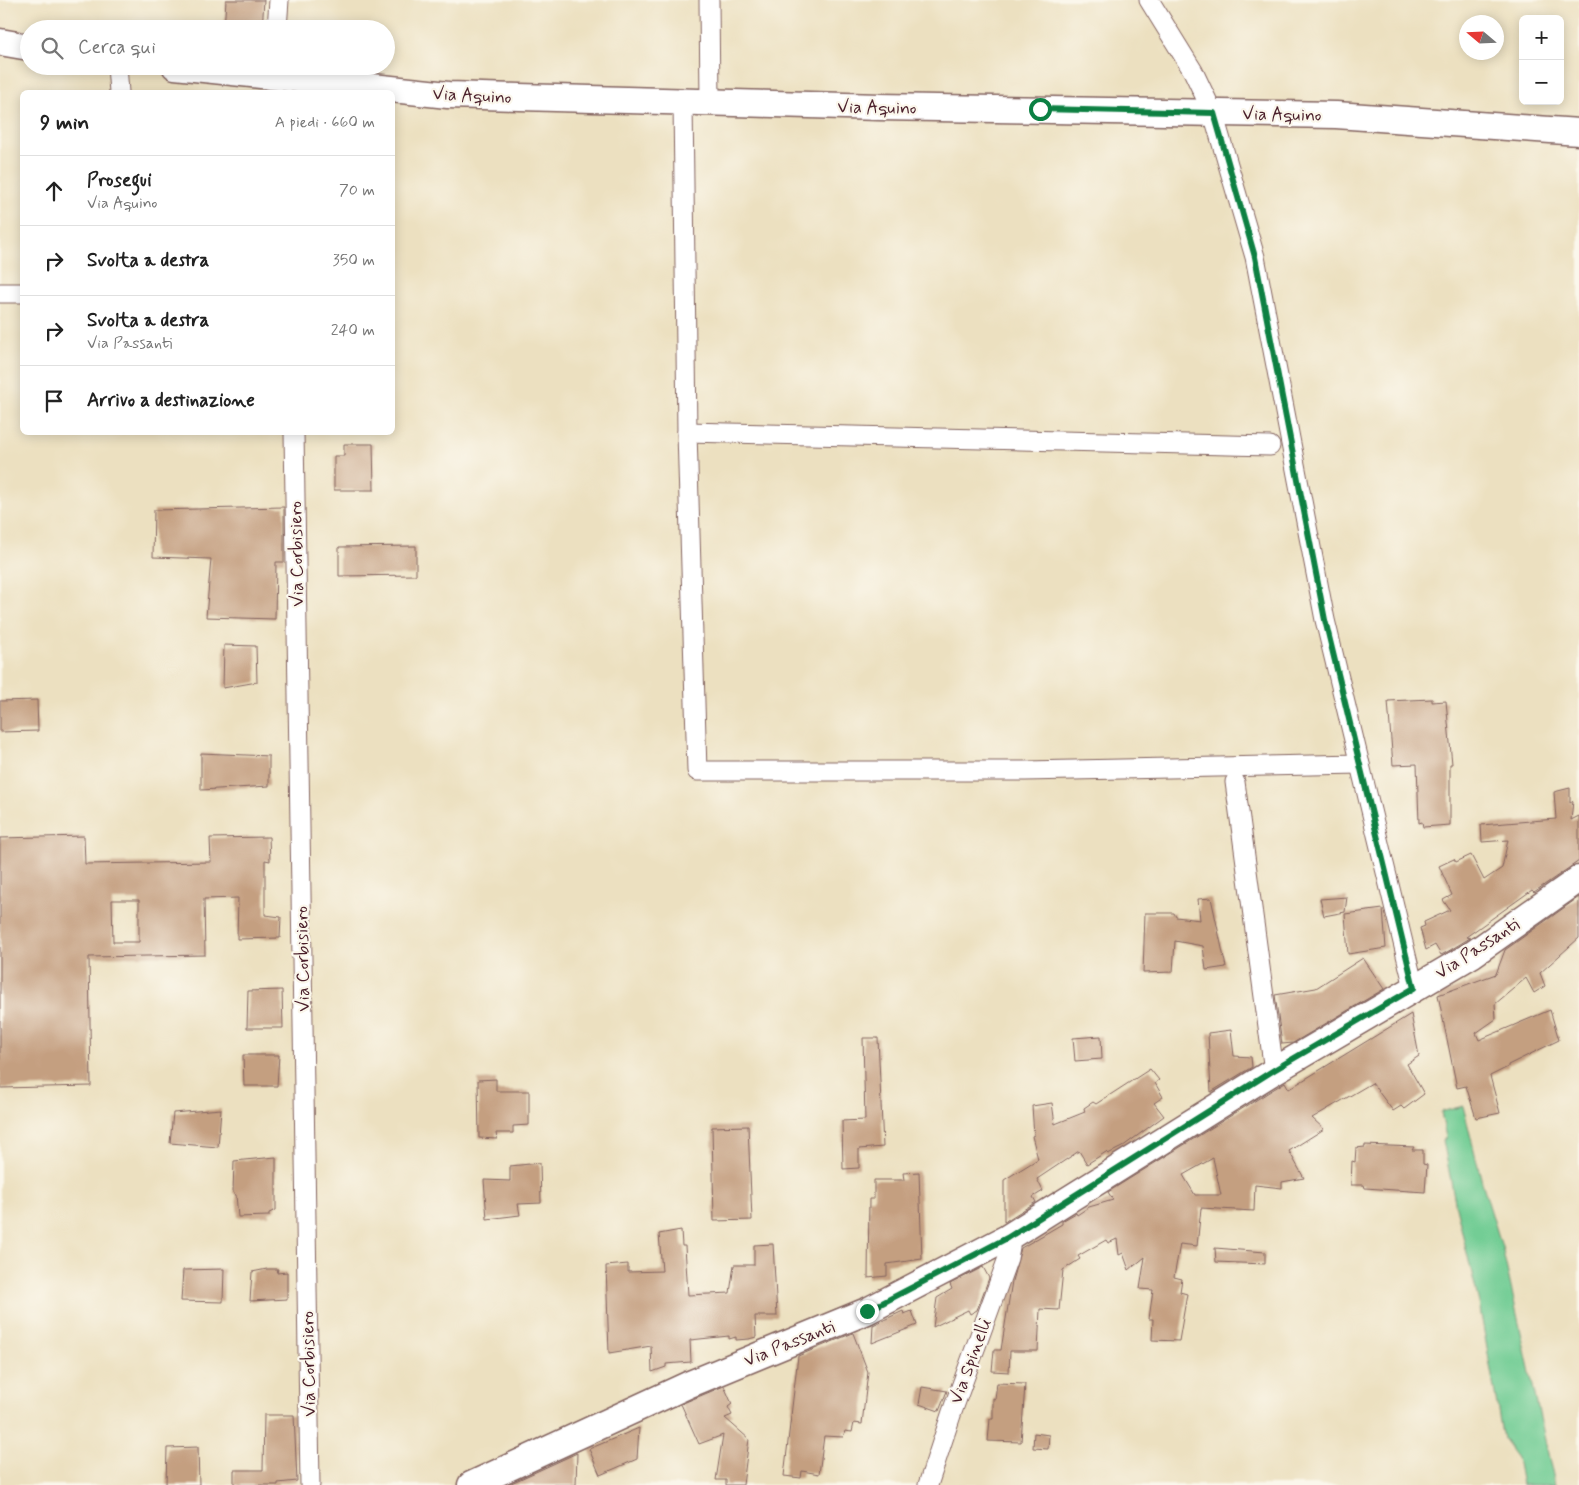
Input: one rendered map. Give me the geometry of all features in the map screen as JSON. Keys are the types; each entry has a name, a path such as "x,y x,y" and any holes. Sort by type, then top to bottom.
{"street":[{"path":"278,20 280,0"},
{"path":"709,0 710,103"},
{"path":"1149,0 1193,71 1214,113 1255,257 1325,620 1414,988"},
{"path":"0,42 20,45"},
{"path":"118,75 119,90"},
{"name":"Via Aquino","path":"248,75 448,95 710,103 1336,115 1579,132"},
{"path":"683,102 687,432 697,771 1025,771 1360,764"},
{"path":"0,293 20,293"},
{"path":"687,432 1270,446"},
{"name":"Via Corbisiero","path":"294,435 310,1485"},
{"path":"1235,782 1274,1070"},
{"name":"Via Passanti","path":"471,1485 690,1384 867,1311 1007,1238 1274,1070 1472,954 1579,879"},
{"name":"Via Spinelli","path":"928,1485 952,1412 1008,1258 1010,1248 1007,1238"}],"green space":[{"path":"1463,1106 1482,1182 1502,1247 1555,1485 1522,1485 1517,1458 1503,1439 1479,1303 1456,1207 1443,1140 1446,1138 1441,1112"}],"building":[{"path":"226,0 264,0 263,20 225,20"},
{"path":"344,444 373,444 374,490 334,490 334,456 344,456"},
{"path":"284,507 284,562 276,562 275,619 206,617 211,559 153,557 154,510"},
{"path":"416,546 416,575 339,576 339,547"},
{"path":"224,645 256,646 257,682 223,688"},
{"path":"1432,699 1432,702 1446,701 1452,764 1450,764 1450,825 1423,827 1422,822 1419,823 1417,764 1393,765 1388,701"},
{"path":"37,700 38,731 0,732 0,701"},
{"path":"201,753 269,756 269,786 201,790"},
{"path":"1570,788 1570,803 1573,801 1571,820 1579,816 1579,861 1534,892 1532,890 1466,937 1470,938 1447,952 1441,955 1435,945 1426,950 1420,928 1425,926 1424,922 1450,910 1443,900 1452,895 1439,866 1454,859 1456,862 1471,855 1484,880 1502,868 1508,840 1482,842 1481,825 1556,819 1554,792"},
{"path":"84,836 85,864 211,862 210,838 269,837 270,861 265,860 265,915 281,917 280,938 237,939 238,898 204,899 205,955 89,957 91,1086 0,1088 0,838","holes":["112,900 139,900 139,942 113,942"]},
{"path":"1347,897 1345,912 1324,916 1320,899"},
{"path":"1579,897 1579,938 1540,973 1545,986 1534,993 1526,978 1495,1004 1496,1019 1476,1033 1479,1040 1550,1010 1559,1040 1490,1076 1500,1113 1476,1118 1466,1086 1457,1088 1438,995 1496,974 1505,950"},
{"path":"1211,898 1226,967 1206,970 1203,946 1175,941 1173,972 1143,973 1145,913 1174,913 1176,917 1200,920 1198,899"},
{"path":"1383,909 1386,948 1348,954 1345,914"},
{"path":"1363,958 1384,989 1293,1043 1282,1044 1275,995 1316,988"},
{"path":"282,990 283,1028 247,1028 248,991"},
{"path":"1411,1014 1419,1056 1407,1064 1424,1094 1404,1109 1401,1106 1393,1111 1372,1083 1312,1118 1324,1129 1289,1151 1304,1178 1282,1182 1282,1188 1255,1185 1254,1211 1201,1208 1197,1246 1180,1244 1174,1277 1182,1279 1180,1292 1187,1294 1179,1341 1152,1340 1153,1319 1149,1319 1153,1290 1140,1289 1145,1257 1129,1270 1123,1253 1119,1255 1117,1239 1108,1243 1106,1240 1078,1256 1080,1259 1063,1270 1059,1310 1040,1309 1038,1351 1010,1351 1009,1372 992,1371 994,1350 1001,1350 1012,1281 1021,1248 1062,1224 1062,1221 1076,1213 1077,1215 1089,1207 1113,1200 1108,1192 1285,1082 1289,1089","holes":["1213,1158 1221,1195 1195,1195 1183,1175"]},
{"path":"1231,1030 1234,1056 1251,1057 1252,1067 1211,1092 1208,1033"},
{"path":"1101,1036 1102,1059 1075,1061 1073,1038"},
{"path":"863,1038 878,1038 883,1147 859,1149 859,1168 843,1169 842,1121 865,1120"},
{"path":"243,1055 279,1055 277,1086 244,1086"},
{"path":"1150,1069 1159,1080 1155,1083 1163,1097 1154,1103 1164,1116 1122,1147 1108,1154 1106,1152 1087,1164 1079,1151 1037,1179 1043,1191 1033,1197 1036,1202 1004,1222 1004,1180 1038,1159 1032,1136 1034,1135 1032,1106 1052,1103 1055,1124 1085,1112 1084,1108 1093,1102 1096,1104"},
{"path":"496,1079 496,1091 529,1091 529,1125 513,1126 513,1133 496,1133 497,1139 479,1138 478,1080"},
{"path":"221,1109 218,1147 170,1143 173,1113"},
{"path":"748,1126 752,1220 714,1221 712,1127"},
{"path":"1365,1145 1414,1147 1412,1150 1423,1150 1423,1164 1427,1165 1425,1192 1365,1188 1364,1185 1351,1185 1352,1161 1355,1162 1356,1148 1365,1147"},
{"path":"276,1157 276,1210 269,1213 269,1216 238,1217 236,1195 233,1193 234,1161"},
{"path":"540,1163 541,1203 518,1204 520,1215 487,1219 484,1180 510,1181 510,1166"},
{"path":"919,1172 922,1259 887,1264 887,1276 868,1278 869,1199 874,1199 874,1180 904,1180 903,1173"},
{"path":"681,1230 682,1246 685,1246 688,1295 730,1293 734,1265 754,1265 754,1245 773,1244 777,1316 755,1316 756,1337 749,1339 736,1340 736,1337 729,1339 729,1336 690,1340 691,1362 666,1364 666,1367 652,1372 651,1346 609,1353 606,1266 628,1264 628,1272 662,1271 659,1234"},
{"path":"1215,1248 1265,1252 1265,1264 1216,1262"},
{"path":"983,1267 989,1278 977,1310 970,1314 968,1310 933,1327 937,1298 952,1289 950,1284"},
{"path":"224,1269 223,1302 181,1301 183,1270"},
{"path":"278,1269 277,1273 287,1272 287,1299 250,1301 252,1272"},
{"path":"903,1311 904,1314 912,1311 917,1325 872,1343 873,1325"},
{"path":"853,1333 868,1372 862,1424 854,1423 852,1432 845,1431 843,1437 824,1436 819,1474 802,1471 801,1478 784,1476 798,1356"},
{"path":"997,1383 1025,1384 1021,1442 988,1441 990,1419 993,1419 993,1398 995,1399"},
{"path":"724,1386 732,1404 728,1407 732,1415 725,1418 749,1439 743,1485 726,1485 726,1480 716,1480 723,1435 699,1444 681,1404"},
{"path":"922,1387 947,1391 939,1411 919,1404"},
{"path":"264,1415 294,1415 297,1481 278,1483 278,1485 234,1485 234,1470 263,1470"},
{"path":"639,1428 637,1459 600,1475 589,1449"},
{"path":"1034,1433 1049,1435 1048,1449 1033,1448"},
{"path":"198,1447 199,1485 166,1485 167,1448"},
{"path":"577,1453 576,1485 507,1485 540,1470"}],"route":[{"path":"867,1311 1007,1238 1274,1070 1414,988 1325,620 1255,257 1214,113 1040,109"}]}
